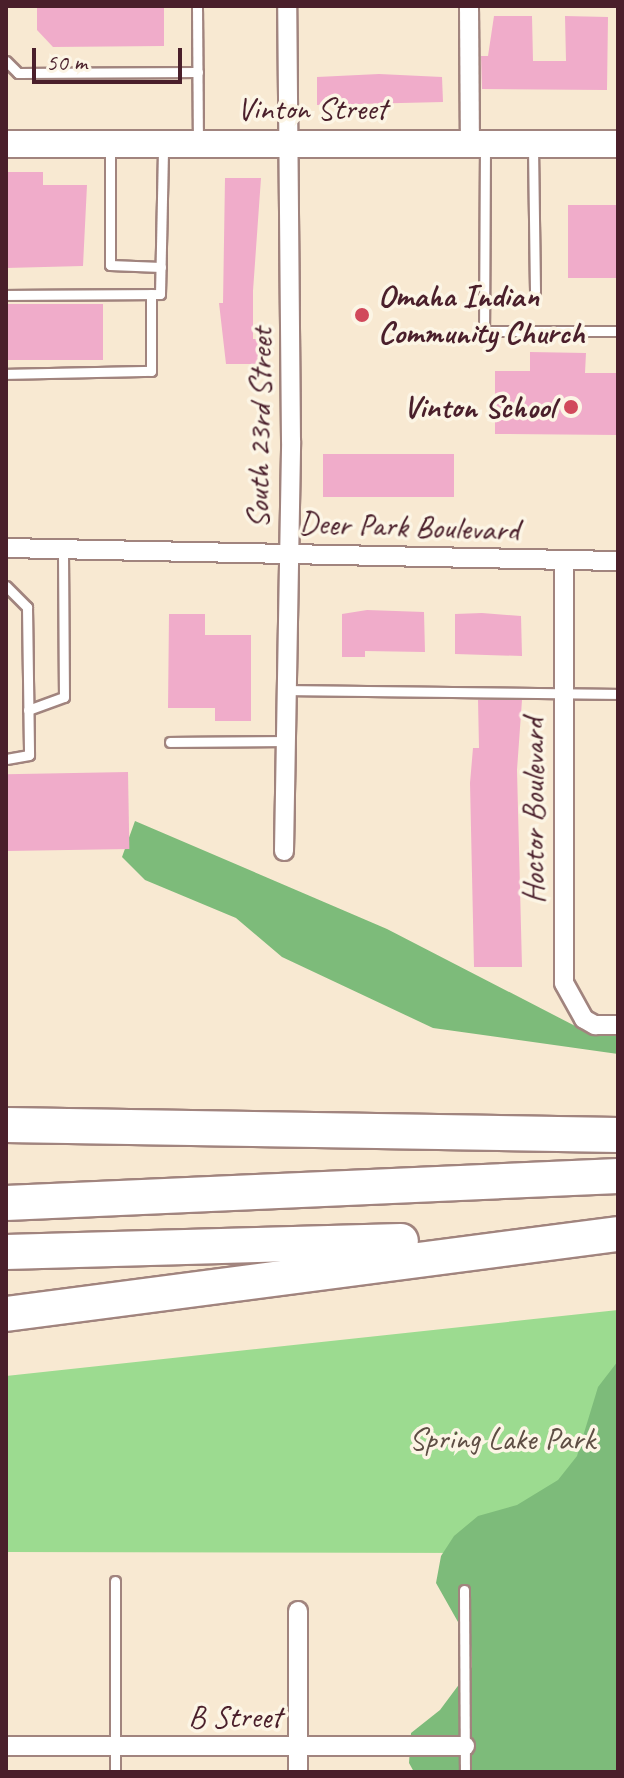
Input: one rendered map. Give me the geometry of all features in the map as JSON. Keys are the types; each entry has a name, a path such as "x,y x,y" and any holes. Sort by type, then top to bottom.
{"highway":[{"path":"6,1125 618,1135"},
{"path":"6,1203 618,1176"},
{"path":"6,1252 618,1234"},
{"path":"6,1314 618,1234"}],"main road":[{"name":"Vinton Street","path":"6,144 618,144"}],"street":[{"name":"South 23rd Street","path":"284,851 288,554 287,6"},
{"path":"469,6 478,143"},
{"name":"Deer Park Boulevard","path":"6,548 618,561"},
{"name":"Hoctor Boulevard","path":"564,561 564,983 584,1019 595,1025 618,1025"},
{"path":"298,1611 298,1772"},
{"name":"B Street","path":"6,1746 465,1746"}],"lane":[{"path":"197,6 198,144"},
{"path":"6,61 18,73 198,72"},
{"path":"478,143 484,331 618,331"},
{"path":"111,144 110,265 161,267"},
{"path":"6,295 160,294 163,144"},
{"path":"533,144 535,291"},
{"path":"6,374 151,371 151,294"},
{"path":"28,710 64,697 63,550"},
{"path":"6,586 27,607 29,755 6,759"},
{"path":"286,690 618,694"},
{"path":"170,742 285,741"},
{"path":"115,1581 115,1772"},
{"path":"464,1590 465,1772"}],"green space":[{"path":"135,821 387,929 581,1029 618,1033 618,1054 433,1028 282,957 236,918 145,880 122,857"},
{"name":"Spring Lake Park","path":"618,1310 618,1772 476,1553 6,1552 6,1376"},
{"path":"618,1361 618,1772 414,1772 409,1763 411,1733 440,1710 472,1667 471,1645 436,1583 441,1556 454,1536 478,1516 517,1505 558,1480 577,1456 598,1387"}],"building":[{"path":"37,6 164,6 164,46 53,47 37,30"},
{"path":"494,16 532,16 533,61 566,61 565,16 608,17 607,90 482,89 481,56 488,56"},
{"path":"379,74 442,77 443,102 317,105 317,77"},
{"path":"6,172 43,172 43,185 87,185 83,266 6,268"},
{"path":"225,178 261,178 253,291 253,339 259,339 260,364 226,364 219,303 223,303"},
{"path":"568,205 618,205 618,278 568,278"},
{"path":"6,304 103,304 103,360 6,360"},
{"path":"530,352 586,353 585,373 618,373 618,435 495,434 495,371 530,371"},
{"path":"323,454 454,454 454,497 323,497"},
{"path":"367,610 424,612 425,652 365,651 365,657 342,657 342,614"},
{"path":"169,614 205,614 205,635 251,635 251,721 215,721 215,708 168,708"},
{"path":"455,614 521,616 522,656 455,654"},
{"path":"478,700 522,700 517,770 522,967 474,967 470,783 473,748 479,748"},
{"path":"128,772 129,849 7,851 6,774"}],"place":[{"name":"Omaha Indian Community Church","path":"362,315"},
{"name":"Vinton School","path":"571,407"}]}
